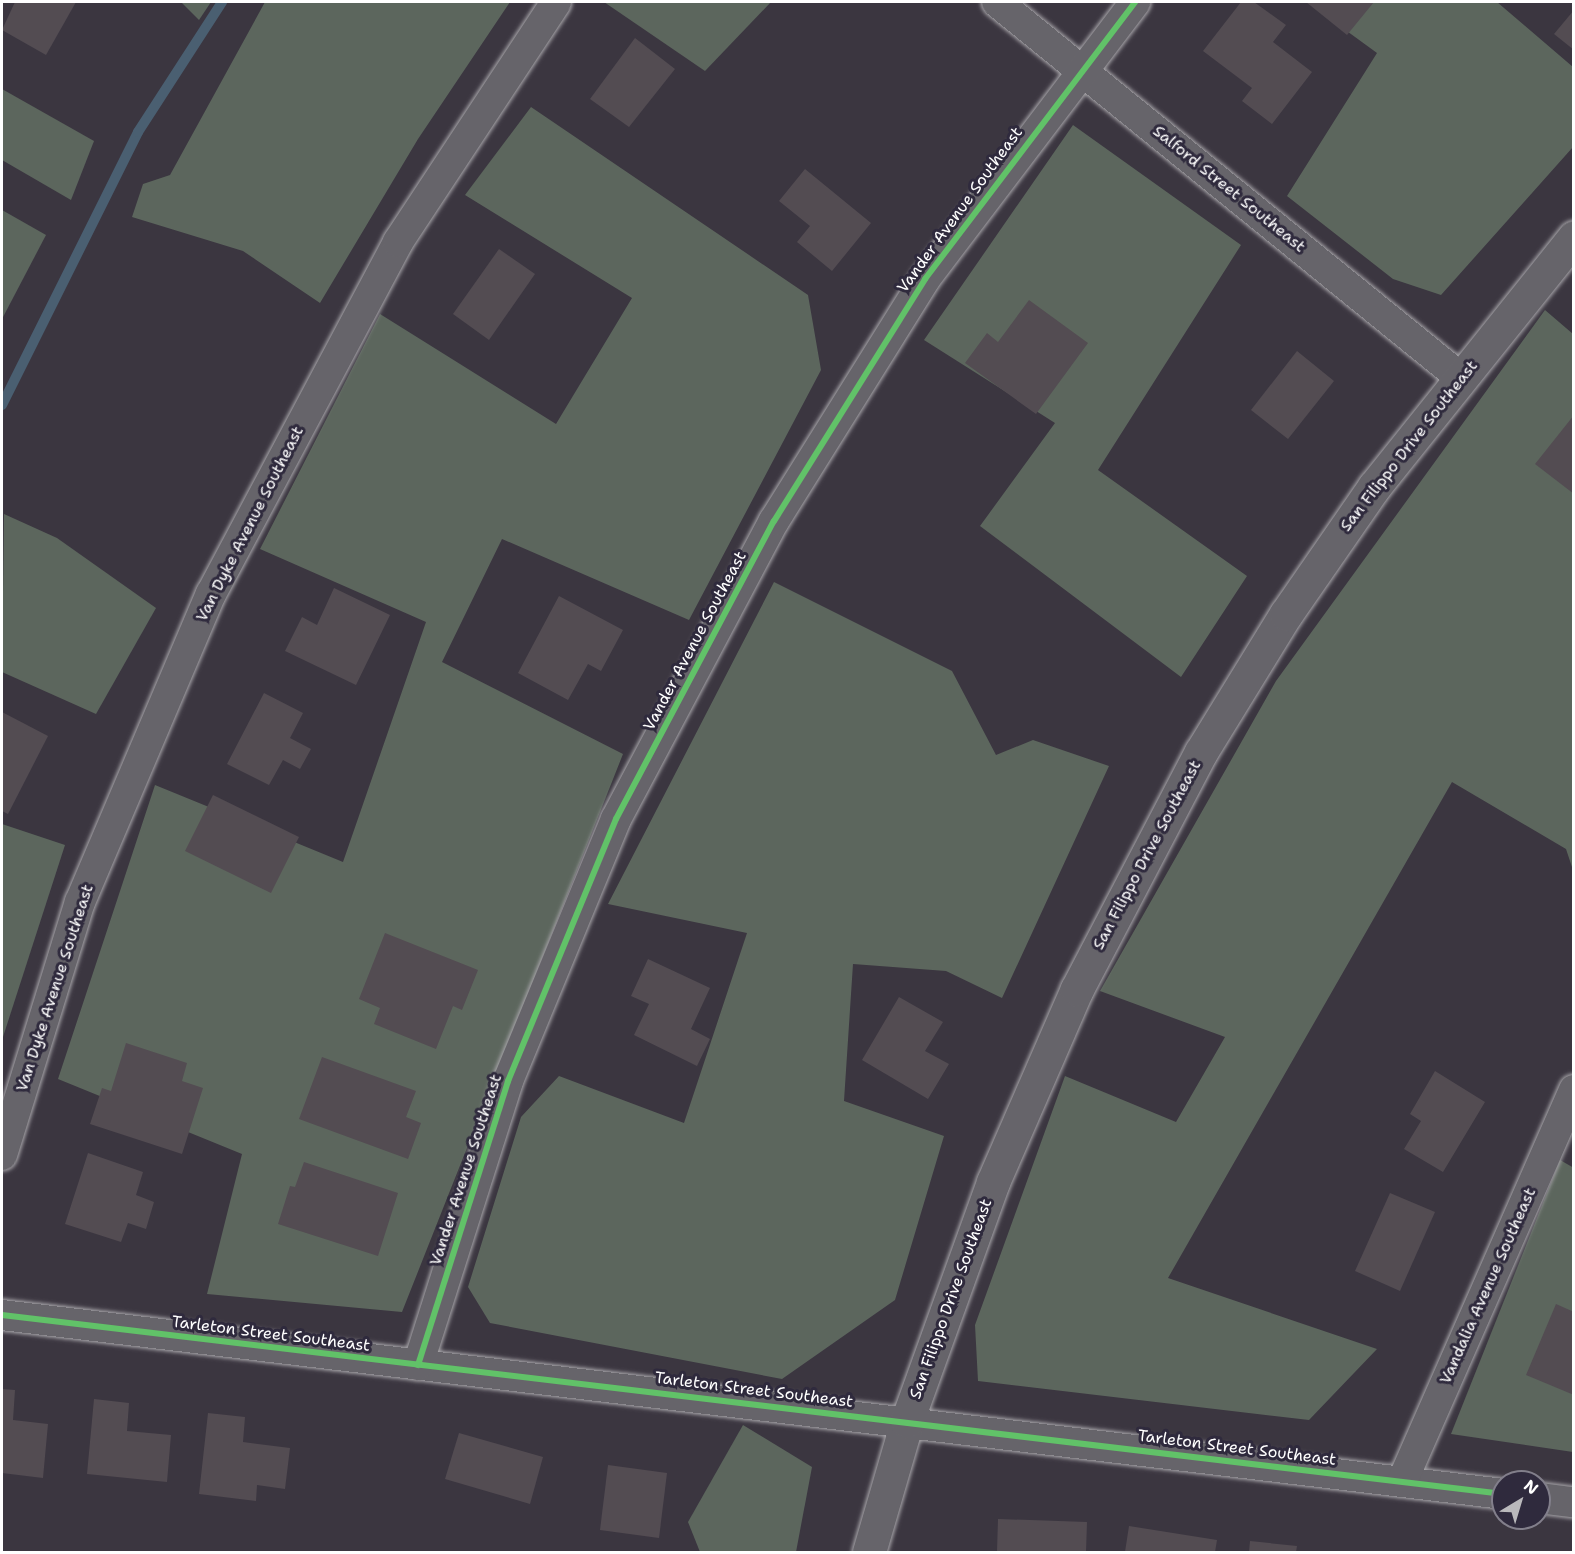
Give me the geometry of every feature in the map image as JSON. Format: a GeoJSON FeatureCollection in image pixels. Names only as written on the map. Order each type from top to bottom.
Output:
{"type":"FeatureCollection","features":[{"type":"Feature","properties":{"kind":"street","name":"Van Dyke Avenue Southeast"},"geometry":{"type":"LineString","coordinates":[[2,1155],[80,902],[211,594],[398,242],[556,2]]}},
{"type":"Feature","properties":{"kind":"street","name":"Salford Street Southeast"},"geometry":{"type":"LineString","coordinates":[[996,2],[1461,378]]}},
{"type":"Feature","properties":{"kind":"street","name":"Vander Avenue Southeast"},"geometry":{"type":"LineString","coordinates":[[418,1365],[508,1081],[616,819],[774,521],[925,279],[1080,69],[1135,2]]}},
{"type":"Feature","properties":{"kind":"street","name":"San Filippo Drive Southeast"},"geometry":{"type":"LineString","coordinates":[[868,1552],[907,1421],[993,1182],[1077,989],[1201,752],[1286,614],[1374,487],[1574,237]]}},
{"type":"Feature","properties":{"kind":"street","name":"Vandalia Avenue Southeast"},"geometry":{"type":"LineString","coordinates":[[1401,1482],[1574,1090]]}},
{"type":"Feature","properties":{"kind":"street","name":"Tarleton Street Southeast"},"geometry":{"type":"LineString","coordinates":[[2,1315],[907,1421],[1491,1493]]}},
{"type":"Feature","properties":{"kind":"street"},"geometry":{"type":"LineString","coordinates":[[1551,1499],[1574,1502]]}},
{"type":"Feature","properties":{"kind":"shaded area"},"geometry":{"type":"Polygon","coordinates":[[[181,2],[211,2],[199,20],[181,2]]]}},
{"type":"Feature","properties":{"kind":"shaded area"},"geometry":{"type":"Polygon","coordinates":[[[265,2],[510,2],[418,139],[320,303],[243,251],[132,217],[143,184],[170,175],[265,2]]]}},
{"type":"Feature","properties":{"kind":"shaded area"},"geometry":{"type":"Polygon","coordinates":[[[604,2],[771,2],[705,71],[604,2]]]}},
{"type":"Feature","properties":{"kind":"shaded area"},"geometry":{"type":"Polygon","coordinates":[[[1307,2],[1497,2],[1573,67],[1573,147],[1441,295],[1393,279],[1287,196],[1377,53],[1307,2]]]}},
{"type":"Feature","properties":{"kind":"shaded area"},"geometry":{"type":"Polygon","coordinates":[[[2,89],[94,141],[71,200],[2,160],[2,89]]]}},
{"type":"Feature","properties":{"kind":"shaded area"},"geometry":{"type":"Polygon","coordinates":[[[531,107],[808,295],[821,370],[689,620],[502,539],[442,662],[623,754],[402,1312],[207,1294],[242,1154],[58,1079],[155,785],[343,862],[426,622],[260,549],[380,314],[556,424],[632,298],[465,195],[531,107]]]}},
{"type":"Feature","properties":{"kind":"shaded area"},"geometry":{"type":"Polygon","coordinates":[[[1073,125],[1241,245],[1098,470],[1247,576],[1181,677],[980,526],[1055,423],[924,340],[1073,125]]]}},
{"type":"Feature","properties":{"kind":"shaded area"},"geometry":{"type":"Polygon","coordinates":[[[2,210],[46,235],[2,319],[2,210]]]}},
{"type":"Feature","properties":{"kind":"shaded area"},"geometry":{"type":"Polygon","coordinates":[[[1545,310],[1573,334],[1573,870],[1566,849],[1452,782],[1168,1278],[1377,1349],[1309,1420],[978,1381],[975,1325],[1065,1076],[1176,1122],[1225,1037],[1100,991],[1276,681],[1545,310]]]}},
{"type":"Feature","properties":{"kind":"shaded area"},"geometry":{"type":"Polygon","coordinates":[[[4,514],[57,538],[156,608],[96,714],[2,672],[4,514]]]}},
{"type":"Feature","properties":{"kind":"shaded area"},"geometry":{"type":"Polygon","coordinates":[[[774,582],[952,671],[996,755],[1033,740],[1109,766],[1002,998],[946,971],[853,964],[844,1101],[944,1136],[895,1300],[782,1379],[490,1323],[468,1287],[521,1117],[559,1076],[684,1123],[747,933],[608,904],[774,582]]]}},
{"type":"Feature","properties":{"kind":"shaded area"},"geometry":{"type":"Polygon","coordinates":[[[2,824],[65,845],[2,1040],[2,824]]]}},
{"type":"Feature","properties":{"kind":"shaded area"},"geometry":{"type":"Polygon","coordinates":[[[1560,1160],[1574,1168],[1573,1452],[1451,1434],[1560,1160]]]}},
{"type":"Feature","properties":{"kind":"shaded area"},"geometry":{"type":"Polygon","coordinates":[[[743,1425],[812,1467],[796,1552],[700,1552],[688,1522],[743,1425]]]}},
{"type":"Feature","properties":{"kind":"building"},"geometry":{"type":"Polygon","coordinates":[[[15,2],[76,2],[46,55],[2,30],[15,2]]]}},
{"type":"Feature","properties":{"kind":"building"},"geometry":{"type":"Polygon","coordinates":[[[1241,2],[1254,2],[1286,25],[1273,42],[1312,72],[1272,124],[1242,101],[1252,88],[1203,51],[1241,2]]]}},
{"type":"Feature","properties":{"kind":"building"},"geometry":{"type":"Polygon","coordinates":[[[1306,2],[1374,2],[1347,35],[1306,2]]]}},
{"type":"Feature","properties":{"kind":"building"},"geometry":{"type":"Polygon","coordinates":[[[1574,10],[1574,50],[1554,34],[1574,10]]]}},
{"type":"Feature","properties":{"kind":"building"},"geometry":{"type":"Polygon","coordinates":[[[635,38],[675,69],[629,127],[590,99],[635,38]]]}},
{"type":"Feature","properties":{"kind":"building"},"geometry":{"type":"Polygon","coordinates":[[[805,169],[871,223],[832,271],[797,242],[810,226],[779,201],[805,169]]]}},
{"type":"Feature","properties":{"kind":"building"},"geometry":{"type":"Polygon","coordinates":[[[499,249],[535,274],[489,340],[453,314],[499,249]]]}},
{"type":"Feature","properties":{"kind":"building"},"geometry":{"type":"Polygon","coordinates":[[[1029,300],[1088,343],[1036,414],[965,363],[987,333],[998,342],[1029,300]]]}},
{"type":"Feature","properties":{"kind":"building"},"geometry":{"type":"Polygon","coordinates":[[[1297,351],[1334,381],[1288,439],[1251,410],[1297,351]]]}},
{"type":"Feature","properties":{"kind":"building"},"geometry":{"type":"Polygon","coordinates":[[[1574,415],[1574,494],[1535,464],[1574,415]]]}},
{"type":"Feature","properties":{"kind":"building"},"geometry":{"type":"Polygon","coordinates":[[[334,588],[390,615],[356,685],[285,651],[302,617],[317,625],[334,588]]]}},
{"type":"Feature","properties":{"kind":"building"},"geometry":{"type":"Polygon","coordinates":[[[559,596],[623,630],[601,671],[588,664],[568,700],[518,673],[559,596]]]}},
{"type":"Feature","properties":{"kind":"building"},"geometry":{"type":"Polygon","coordinates":[[[264,693],[303,713],[290,738],[311,749],[300,769],[283,760],[269,785],[227,764],[264,693]]]}},
{"type":"Feature","properties":{"kind":"building"},"geometry":{"type":"Polygon","coordinates":[[[2,712],[48,736],[8,814],[2,811],[2,712]]]}},
{"type":"Feature","properties":{"kind":"building"},"geometry":{"type":"Polygon","coordinates":[[[213,795],[299,837],[271,893],[185,851],[213,795]]]}},
{"type":"Feature","properties":{"kind":"building"},"geometry":{"type":"Polygon","coordinates":[[[385,933],[478,970],[462,1010],[453,1006],[436,1049],[374,1024],[380,1008],[359,999],[385,933]]]}},
{"type":"Feature","properties":{"kind":"building"},"geometry":{"type":"Polygon","coordinates":[[[648,959],[710,988],[691,1029],[710,1039],[697,1066],[634,1035],[649,1004],[631,996],[648,959]]]}},
{"type":"Feature","properties":{"kind":"building"},"geometry":{"type":"Polygon","coordinates":[[[899,997],[943,1022],[925,1051],[949,1064],[928,1099],[862,1060],[899,997]]]}},
{"type":"Feature","properties":{"kind":"building"},"geometry":{"type":"Polygon","coordinates":[[[126,1043],[187,1063],[182,1081],[203,1088],[182,1154],[90,1124],[102,1088],[111,1091],[126,1043]]]}},
{"type":"Feature","properties":{"kind":"building"},"geometry":{"type":"Polygon","coordinates":[[[322,1057],[416,1091],[406,1117],[421,1123],[408,1159],[299,1119],[322,1057]]]}},
{"type":"Feature","properties":{"kind":"building"},"geometry":{"type":"Polygon","coordinates":[[[1435,1071],[1485,1102],[1443,1172],[1404,1149],[1421,1121],[1410,1114],[1435,1071]]]}},
{"type":"Feature","properties":{"kind":"building"},"geometry":{"type":"Polygon","coordinates":[[[88,1153],[143,1172],[136,1195],[154,1202],[146,1229],[128,1223],[121,1242],[65,1224],[88,1153]]]}},
{"type":"Feature","properties":{"kind":"building"},"geometry":{"type":"Polygon","coordinates":[[[304,1162],[398,1193],[378,1256],[278,1224],[290,1186],[295,1187],[304,1162]]]}},
{"type":"Feature","properties":{"kind":"building"},"geometry":{"type":"Polygon","coordinates":[[[1390,1193],[1435,1212],[1400,1291],[1355,1271],[1390,1193]]]}},
{"type":"Feature","properties":{"kind":"building"},"geometry":{"type":"Polygon","coordinates":[[[1556,1304],[1574,1312],[1574,1395],[1526,1375],[1556,1304]]]}},
{"type":"Feature","properties":{"kind":"building"},"geometry":{"type":"Polygon","coordinates":[[[2,1389],[15,1390],[13,1420],[48,1424],[43,1478],[2,1473],[2,1389]]]}},
{"type":"Feature","properties":{"kind":"building"},"geometry":{"type":"Polygon","coordinates":[[[94,1399],[129,1403],[127,1431],[171,1435],[167,1482],[87,1474],[94,1399]]]}},
{"type":"Feature","properties":{"kind":"building"},"geometry":{"type":"Polygon","coordinates":[[[208,1413],[245,1417],[243,1442],[290,1448],[285,1489],[257,1485],[256,1501],[199,1494],[208,1413]]]}},
{"type":"Feature","properties":{"kind":"building"},"geometry":{"type":"Polygon","coordinates":[[[459,1433],[543,1457],[530,1504],[445,1479],[459,1433]]]}},
{"type":"Feature","properties":{"kind":"building"},"geometry":{"type":"Polygon","coordinates":[[[608,1465],[667,1473],[659,1538],[600,1530],[608,1465]]]}},
{"type":"Feature","properties":{"kind":"building"},"geometry":{"type":"Polygon","coordinates":[[[998,1519],[1087,1522],[1086,1552],[997,1552],[998,1519]]]}},
{"type":"Feature","properties":{"kind":"building"},"geometry":{"type":"Polygon","coordinates":[[[1129,1526],[1217,1540],[1215,1552],[1125,1552],[1129,1526]]]}},
{"type":"Feature","properties":{"kind":"building"},"geometry":{"type":"Polygon","coordinates":[[[1250,1541],[1297,1546],[1296,1552],[1249,1552],[1250,1541]]]}},
{"type":"Feature","properties":{"kind":"waterway"},"geometry":{"type":"LineString","coordinates":[[2,405],[138,132],[222,2]]}},
{"type":"Feature","properties":{"kind":"cycle path"},"geometry":{"type":"LineString","coordinates":[[418,1365],[508,1081],[616,819],[774,521],[925,279],[1135,2]]}},
{"type":"Feature","properties":{"kind":"cycle path"},"geometry":{"type":"LineString","coordinates":[[2,1315],[1491,1493]]}}]}
